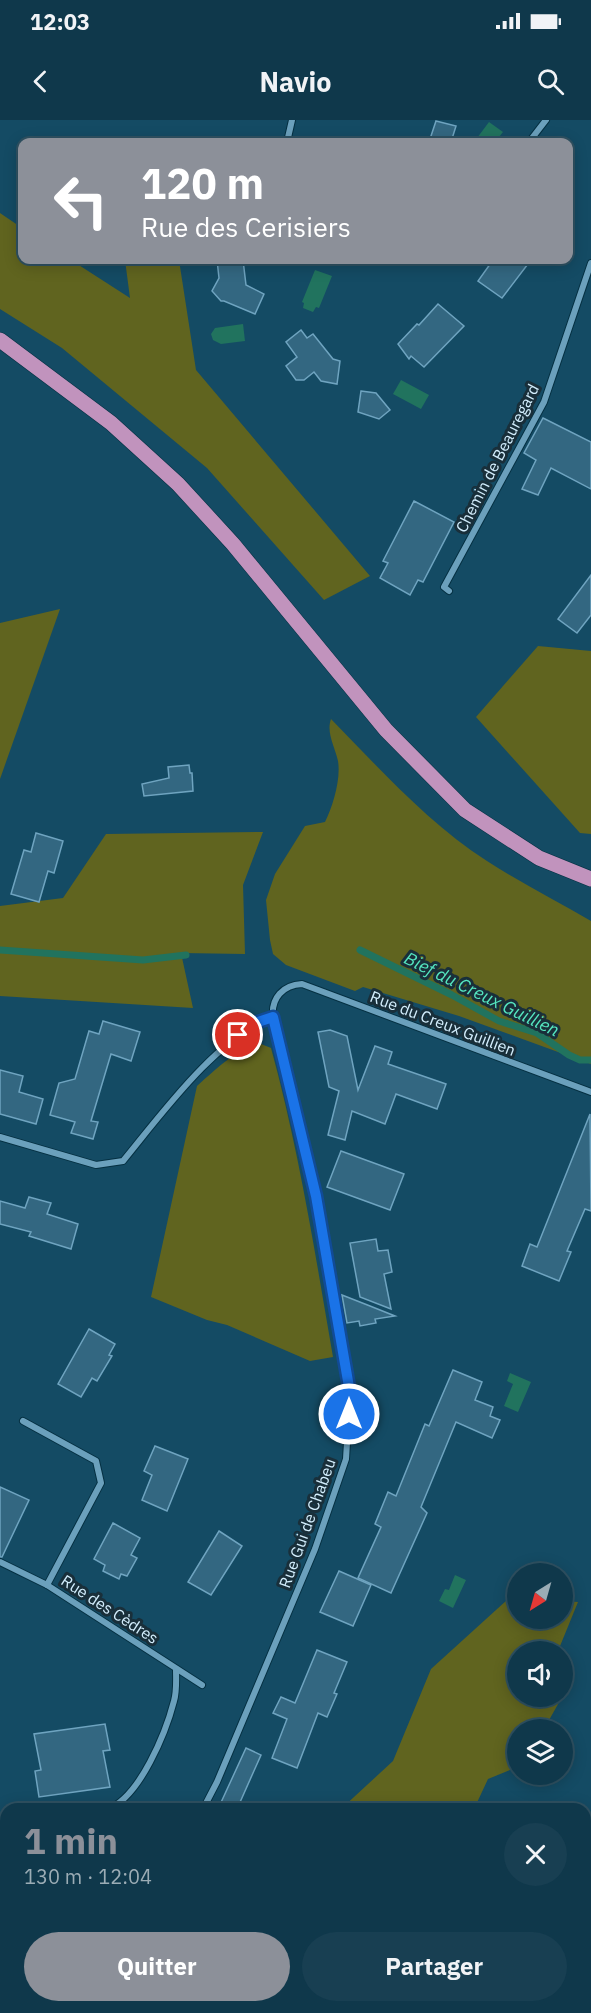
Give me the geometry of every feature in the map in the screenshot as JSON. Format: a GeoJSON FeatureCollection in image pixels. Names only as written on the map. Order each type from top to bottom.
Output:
{"type":"FeatureCollection","features":[{"type":"Feature","properties":{"kind":"main road"},"geometry":{"type":"LineString","coordinates":[[0,340],[111,423],[178,484],[233,544],[386,730],[465,810],[540,858],[591,879]]}},
{"type":"Feature","properties":{"kind":"street"},"geometry":{"type":"LineString","coordinates":[[288,138],[292,120]]}},
{"type":"Feature","properties":{"kind":"street"},"geometry":{"type":"LineString","coordinates":[[532,138],[546,120]]}},
{"type":"Feature","properties":{"kind":"street","name":"Chemin de Beauregard"},"geometry":{"type":"LineString","coordinates":[[449,591],[444,588],[544,402],[591,263]]}},
{"type":"Feature","properties":{"kind":"street","name":"Rue du Creux Guillien"},"geometry":{"type":"LineString","coordinates":[[273,1017],[274,1000],[286,988],[302,984],[591,1092]]}},
{"type":"Feature","properties":{"kind":"street"},"geometry":{"type":"LineString","coordinates":[[0,1137],[96,1165],[123,1161],[192,1078],[238,1035],[258,1022],[273,1017]]}},
{"type":"Feature","properties":{"kind":"street","name":"Rue Gui de Chabeu"},"geometry":{"type":"LineString","coordinates":[[206,1803],[222,1771],[315,1549],[346,1459],[349,1387],[316,1196],[273,1017]]}},
{"type":"Feature","properties":{"kind":"street"},"geometry":{"type":"LineString","coordinates":[[23,1421],[96,1461],[101,1483],[47,1585]]}},
{"type":"Feature","properties":{"kind":"street","name":"Rue des Cèdres"},"geometry":{"type":"LineString","coordinates":[[0,1562],[47,1585],[202,1685]]}},
{"type":"Feature","properties":{"kind":"street"},"geometry":{"type":"LineString","coordinates":[[117,1803],[127,1796],[147,1766],[164,1732],[175,1699],[176,1668]]}},
{"type":"Feature","properties":{"kind":"shaded area"},"geometry":{"type":"Polygon","coordinates":[[[489,122],[503,132],[498,138],[477,138],[489,122]]]}},
{"type":"Feature","properties":{"kind":"shaded area"},"geometry":{"type":"Polygon","coordinates":[[[0,213],[18,225],[18,264],[77,264],[130,298],[126,264],[180,264],[196,370],[370,576],[324,600],[207,468],[62,348],[0,309],[0,213]]]}},
{"type":"Feature","properties":{"kind":"shaded area"},"geometry":{"type":"Polygon","coordinates":[[[315,270],[332,276],[319,308],[316,307],[313,312],[303,308],[304,303],[302,302],[315,270]]]}},
{"type":"Feature","properties":{"kind":"shaded area"},"geometry":{"type":"Polygon","coordinates":[[[243,324],[245,341],[221,344],[213,340],[211,334],[215,328],[243,324]]]}},
{"type":"Feature","properties":{"kind":"shaded area"},"geometry":{"type":"Polygon","coordinates":[[[401,380],[429,395],[421,409],[393,394],[401,380]]]}},
{"type":"Feature","properties":{"kind":"shaded area"},"geometry":{"type":"Polygon","coordinates":[[[60,609],[0,779],[0,623],[60,609]]]}},
{"type":"Feature","properties":{"kind":"shaded area"},"geometry":{"type":"Polygon","coordinates":[[[538,646],[591,651],[591,834],[580,833],[476,717],[538,646]]]}},
{"type":"Feature","properties":{"kind":"shaded area"},"geometry":{"type":"Polygon","coordinates":[[[331,719],[425,813],[465,846],[513,877],[591,921],[591,1064],[459,1016],[363,987],[355,991],[286,965],[273,954],[266,900],[275,874],[305,826],[325,822],[336,792],[339,768],[330,735],[331,719]]]}},
{"type":"Feature","properties":{"kind":"shaded area"},"geometry":{"type":"Polygon","coordinates":[[[263,832],[243,885],[245,954],[181,953],[193,1008],[0,996],[0,906],[63,898],[106,834],[263,832]]]}},
{"type":"Feature","properties":{"kind":"shaded area"},"geometry":{"type":"Polygon","coordinates":[[[261,1044],[271,1048],[290,1125],[333,1357],[310,1361],[227,1325],[207,1320],[151,1297],[197,1086],[234,1056],[261,1044]]]}},
{"type":"Feature","properties":{"kind":"shaded area"},"geometry":{"type":"Polygon","coordinates":[[[510,1373],[531,1382],[518,1412],[504,1406],[513,1384],[507,1381],[510,1373]]]}},
{"type":"Feature","properties":{"kind":"shaded area"},"geometry":{"type":"Polygon","coordinates":[[[455,1575],[466,1580],[453,1608],[439,1601],[445,1589],[449,1590],[455,1575]]]}},
{"type":"Feature","properties":{"kind":"shaded area"},"geometry":{"type":"Polygon","coordinates":[[[507,1600],[507,1629],[567,1629],[562,1641],[507,1641],[507,1707],[556,1707],[550,1719],[507,1719],[507,1771],[488,1779],[477,1803],[348,1803],[393,1761],[431,1669],[507,1600]]]}},
{"type":"Feature","properties":{"kind":"shaded area"},"geometry":{"type":"Polygon","coordinates":[[[573,1602],[578,1602],[573,1614],[573,1602]]]}},
{"type":"Feature","properties":{"kind":"building"},"geometry":{"type":"Polygon","coordinates":[[[436,121],[456,126],[452,138],[430,138],[436,121]]]}},
{"type":"Feature","properties":{"kind":"building"},"geometry":{"type":"Polygon","coordinates":[[[217,264],[243,264],[246,285],[264,294],[255,314],[221,301],[212,291],[219,278],[217,264]]]}},
{"type":"Feature","properties":{"kind":"building"},"geometry":{"type":"Polygon","coordinates":[[[490,264],[528,264],[502,298],[478,281],[490,264]]]}},
{"type":"Feature","properties":{"kind":"building"},"geometry":{"type":"Polygon","coordinates":[[[438,304],[464,326],[424,367],[411,356],[409,359],[398,344],[438,304]]]}},
{"type":"Feature","properties":{"kind":"building"},"geometry":{"type":"Polygon","coordinates":[[[301,330],[307,338],[313,334],[333,359],[340,361],[337,384],[321,381],[314,372],[304,380],[296,380],[286,366],[297,357],[286,342],[301,330]]]}},
{"type":"Feature","properties":{"kind":"building"},"geometry":{"type":"Polygon","coordinates":[[[361,391],[376,393],[390,410],[379,419],[358,412],[361,391]]]}},
{"type":"Feature","properties":{"kind":"building"},"geometry":{"type":"Polygon","coordinates":[[[543,418],[591,442],[591,489],[551,468],[538,495],[522,489],[536,460],[524,453],[543,418]]]}},
{"type":"Feature","properties":{"kind":"building"},"geometry":{"type":"Polygon","coordinates":[[[414,501],[454,522],[423,582],[418,580],[410,595],[380,578],[388,563],[383,561],[414,501]]]}},
{"type":"Feature","properties":{"kind":"building"},"geometry":{"type":"Polygon","coordinates":[[[591,575],[591,615],[577,633],[558,619],[591,575]]]}},
{"type":"Feature","properties":{"kind":"building"},"geometry":{"type":"Polygon","coordinates":[[[189,765],[193,791],[144,796],[142,784],[169,778],[168,767],[189,765]]]}},
{"type":"Feature","properties":{"kind":"building"},"geometry":{"type":"Polygon","coordinates":[[[36,833],[63,841],[54,873],[48,871],[39,902],[11,894],[24,850],[31,852],[36,833]]]}},
{"type":"Feature","properties":{"kind":"building"},"geometry":{"type":"Polygon","coordinates":[[[103,1021],[140,1032],[131,1061],[111,1054],[91,1121],[98,1122],[93,1139],[71,1133],[75,1122],[50,1115],[59,1083],[75,1079],[89,1031],[99,1034],[103,1021]]]}},
{"type":"Feature","properties":{"kind":"building"},"geometry":{"type":"Polygon","coordinates":[[[330,1030],[347,1036],[358,1090],[375,1046],[392,1052],[388,1064],[446,1084],[437,1109],[396,1094],[385,1124],[352,1111],[345,1140],[328,1135],[339,1091],[329,1087],[318,1032],[330,1030]]]}},
{"type":"Feature","properties":{"kind":"building"},"geometry":{"type":"Polygon","coordinates":[[[0,1070],[23,1076],[19,1092],[43,1099],[36,1124],[0,1114],[0,1070]]]}},
{"type":"Feature","properties":{"kind":"building"},"geometry":{"type":"Polygon","coordinates":[[[590,1114],[591,1211],[585,1209],[567,1251],[571,1252],[559,1281],[522,1266],[530,1244],[537,1247],[590,1114]]]}},
{"type":"Feature","properties":{"kind":"building"},"geometry":{"type":"Polygon","coordinates":[[[341,1151],[404,1174],[390,1210],[327,1187],[341,1151]]]}},
{"type":"Feature","properties":{"kind":"building"},"geometry":{"type":"Polygon","coordinates":[[[29,1197],[51,1203],[47,1214],[78,1224],[71,1249],[29,1236],[31,1232],[0,1224],[0,1201],[25,1208],[29,1197]]]}},
{"type":"Feature","properties":{"kind":"building"},"geometry":{"type":"Polygon","coordinates":[[[376,1239],[378,1251],[388,1250],[392,1272],[384,1274],[391,1309],[360,1297],[350,1243],[376,1239]]]}},
{"type":"Feature","properties":{"kind":"building"},"geometry":{"type":"Polygon","coordinates":[[[342,1295],[395,1316],[375,1319],[376,1323],[360,1326],[359,1321],[347,1323],[342,1295]]]}},
{"type":"Feature","properties":{"kind":"building"},"geometry":{"type":"Polygon","coordinates":[[[89,1329],[115,1344],[109,1355],[112,1356],[97,1381],[92,1378],[81,1397],[58,1384],[89,1329]]]}},
{"type":"Feature","properties":{"kind":"building"},"geometry":{"type":"Polygon","coordinates":[[[453,1370],[482,1382],[475,1400],[493,1407],[490,1416],[500,1420],[492,1438],[456,1422],[421,1507],[427,1513],[391,1593],[358,1578],[381,1527],[375,1524],[388,1492],[396,1496],[425,1424],[429,1426],[453,1370]]]}},
{"type":"Feature","properties":{"kind":"building"},"geometry":{"type":"Polygon","coordinates":[[[155,1446],[188,1459],[167,1511],[142,1500],[152,1475],[144,1471],[155,1446]]]}},
{"type":"Feature","properties":{"kind":"building"},"geometry":{"type":"Polygon","coordinates":[[[0,1487],[29,1500],[2,1557],[0,1557],[0,1487]]]}},
{"type":"Feature","properties":{"kind":"building"},"geometry":{"type":"Polygon","coordinates":[[[113,1523],[140,1538],[131,1555],[137,1558],[127,1576],[121,1574],[119,1579],[103,1571],[105,1565],[94,1559],[113,1523]]]}},
{"type":"Feature","properties":{"kind":"building"},"geometry":{"type":"Polygon","coordinates":[[[219,1531],[242,1546],[211,1595],[188,1582],[219,1531]]]}},
{"type":"Feature","properties":{"kind":"building"},"geometry":{"type":"Polygon","coordinates":[[[339,1571],[371,1585],[353,1626],[320,1612],[339,1571]]]}},
{"type":"Feature","properties":{"kind":"building"},"geometry":{"type":"Polygon","coordinates":[[[317,1650],[347,1662],[327,1717],[318,1713],[297,1768],[272,1758],[287,1719],[273,1713],[281,1697],[295,1703],[317,1650]]]}},
{"type":"Feature","properties":{"kind":"building"},"geometry":{"type":"Polygon","coordinates":[[[105,1724],[110,1750],[103,1751],[110,1787],[39,1797],[35,1771],[41,1770],[34,1734],[105,1724]]]}},
{"type":"Feature","properties":{"kind":"building"},"geometry":{"type":"Polygon","coordinates":[[[246,1748],[261,1755],[240,1803],[221,1803],[246,1748]]]}},
{"type":"Feature","properties":{"kind":"waterway","name":"Bief du Creux Guillien"},"geometry":{"type":"LineString","coordinates":[[0,950],[143,960],[186,955]]}},
{"type":"Feature","properties":{"kind":"waterway","name":"Bief du Creux Guillien"},"geometry":{"type":"LineString","coordinates":[[360,950],[499,1021],[537,1033],[569,1055],[580,1060],[591,1060]]}},
{"type":"Feature","properties":{"kind":"route"},"geometry":{"type":"LineString","coordinates":[[238,1035],[258,1022],[273,1017],[316,1196],[350,1392],[349,1414]]}}]}
